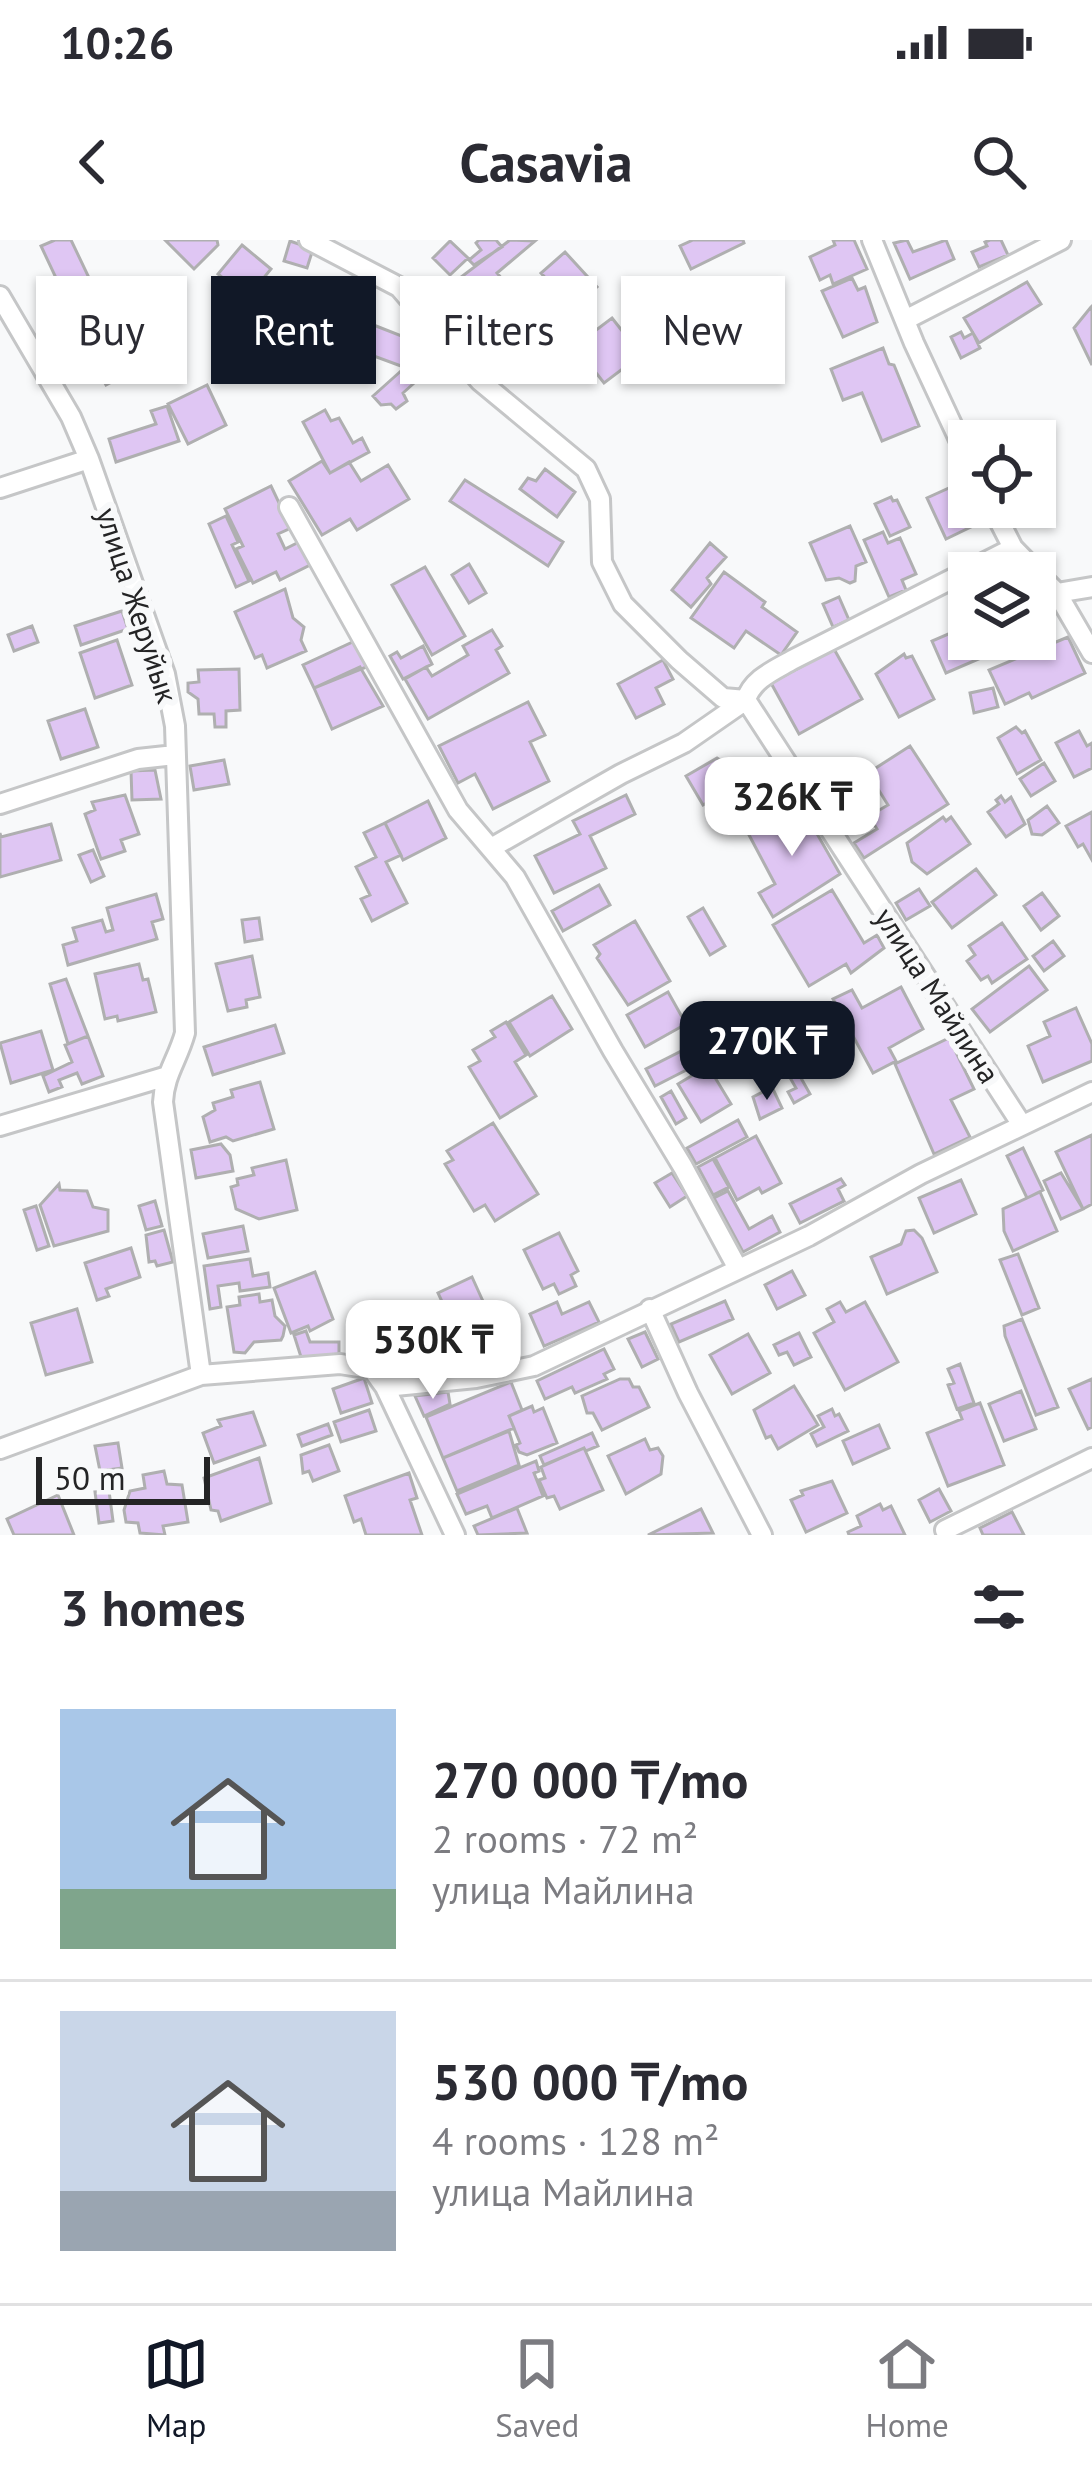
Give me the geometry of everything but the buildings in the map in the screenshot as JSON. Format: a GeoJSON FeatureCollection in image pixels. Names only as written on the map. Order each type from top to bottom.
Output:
{"type":"FeatureCollection","features":[{"type":"Feature","properties":{"kind":"street","name":"улица Майлина"},"geometry":{"type":"LineString","coordinates":[[309,240],[399,287],[480,382],[586,470],[600,499],[602,562],[623,604],[723,698],[746,700],[1022,1125]]}},
{"type":"Feature","properties":{"kind":"street"},"geometry":{"type":"LineString","coordinates":[[872,240],[950,420]]}},
{"type":"Feature","properties":{"kind":"street"},"geometry":{"type":"LineString","coordinates":[[905,320],[1061,240]]}},
{"type":"Feature","properties":{"kind":"street","name":"улица Жеруйык"},"geometry":{"type":"LineString","coordinates":[[0,296],[71,417],[89,459],[161,660],[176,726],[185,1033],[178,1059],[164,1077],[163,1102],[201,1375]]}},
{"type":"Feature","properties":{"kind":"street"},"geometry":{"type":"LineString","coordinates":[[0,488],[89,459]]}},
{"type":"Feature","properties":{"kind":"street"},"geometry":{"type":"LineString","coordinates":[[289,507],[458,810],[515,877],[702,1199],[737,1268]]}},
{"type":"Feature","properties":{"kind":"street"},"geometry":{"type":"LineString","coordinates":[[1003,528],[1013,548],[1057,593],[1092,653]]}},
{"type":"Feature","properties":{"kind":"street"},"geometry":{"type":"LineString","coordinates":[[490,848],[684,743],[746,700],[760,679],[792,659],[1013,548]]}},
{"type":"Feature","properties":{"kind":"street"},"geometry":{"type":"LineString","coordinates":[[1057,593],[1092,587]]}},
{"type":"Feature","properties":{"kind":"street"},"geometry":{"type":"LineString","coordinates":[[0,804],[138,759],[175,755]]}},
{"type":"Feature","properties":{"kind":"street"},"geometry":{"type":"LineString","coordinates":[[0,1126],[164,1077]]}},
{"type":"Feature","properties":{"kind":"street"},"geometry":{"type":"LineString","coordinates":[[385,1387],[476,1378],[534,1366],[809,1236],[1092,1092]]}},
{"type":"Feature","properties":{"kind":"street"},"geometry":{"type":"LineString","coordinates":[[650,1310],[762,1535]]}},
{"type":"Feature","properties":{"kind":"street"},"geometry":{"type":"LineString","coordinates":[[0,1449],[201,1375],[340,1364],[372,1369],[455,1535]]}},
{"type":"Feature","properties":{"kind":"street"},"geometry":{"type":"LineString","coordinates":[[945,1530],[1092,1458]]}}]}
